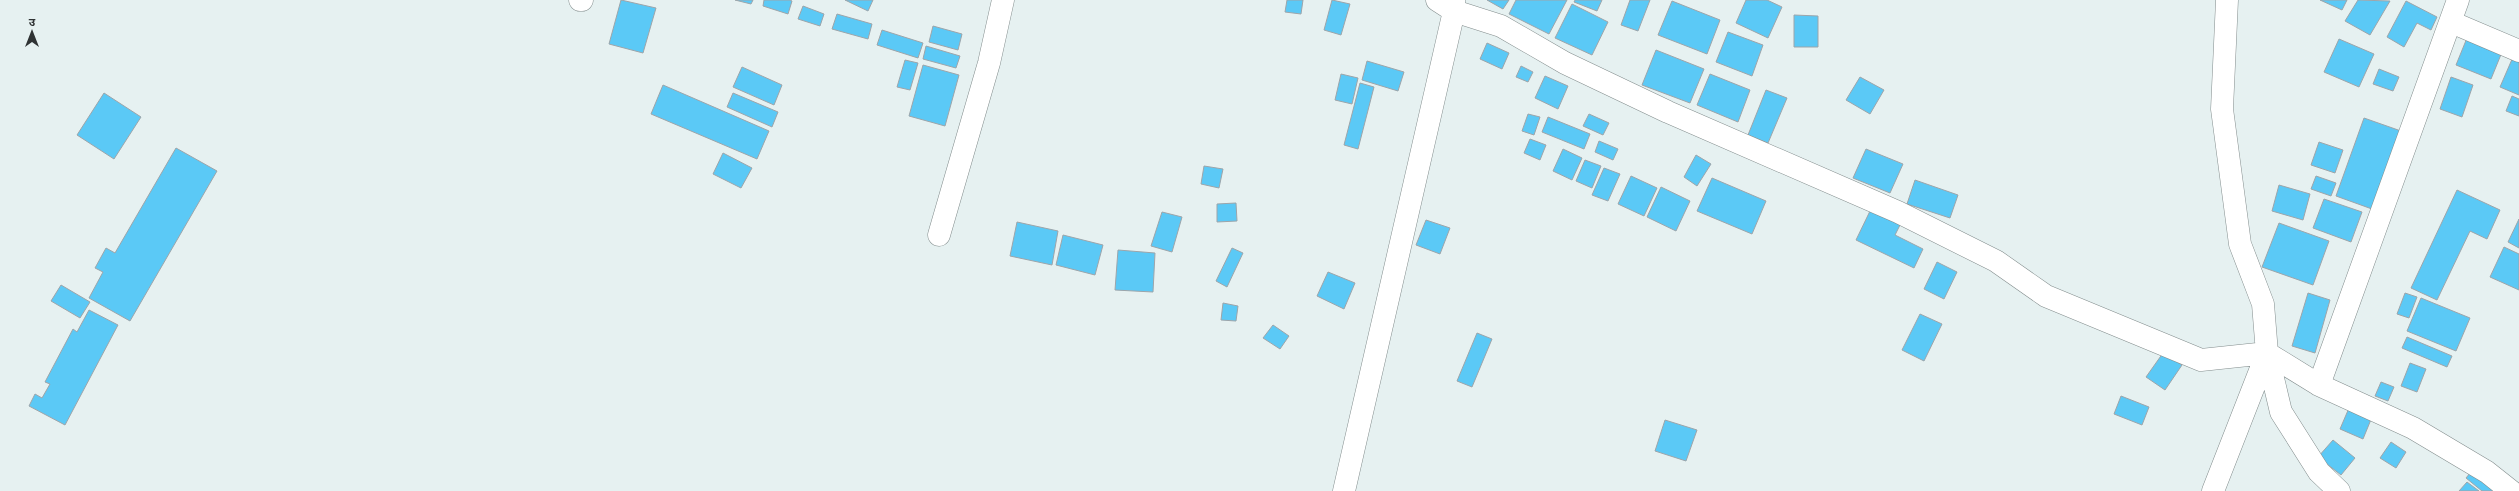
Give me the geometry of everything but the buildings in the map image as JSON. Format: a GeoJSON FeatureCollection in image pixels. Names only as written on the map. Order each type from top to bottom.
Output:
{"type":"FeatureCollection","features":[{"type":"Feature","properties":{"kind":"street"},"geometry":{"type":"LineString","coordinates":[[939,235],[989,63],[1003,0]]}},
{"type":"Feature","properties":{"kind":"street"},"geometry":{"type":"LineString","coordinates":[[2227,0],[2222,109],[2240,244],[2264,304],[2267,353],[2281,412],[2319,472],[2339,491]]}},
{"type":"Feature","properties":{"kind":"street"},"geometry":{"type":"LineString","coordinates":[[2319,385],[2458,0]]}},
{"type":"Feature","properties":{"kind":"street"},"geometry":{"type":"LineString","coordinates":[[1344,491],[1448,4],[1501,26],[1565,63],[1668,112],[1898,212],[1996,261],[2053,299],[2200,360],[2267,353],[2319,385],[2413,428],[2487,472],[2511,491]]}},
{"type":"Feature","properties":{"kind":"street"},"geometry":{"type":"LineString","coordinates":[[2451,22],[2519,51]]}},
{"type":"Feature","properties":{"kind":"street"},"geometry":{"type":"LineString","coordinates":[[2212,491],[2267,353]]}}]}
